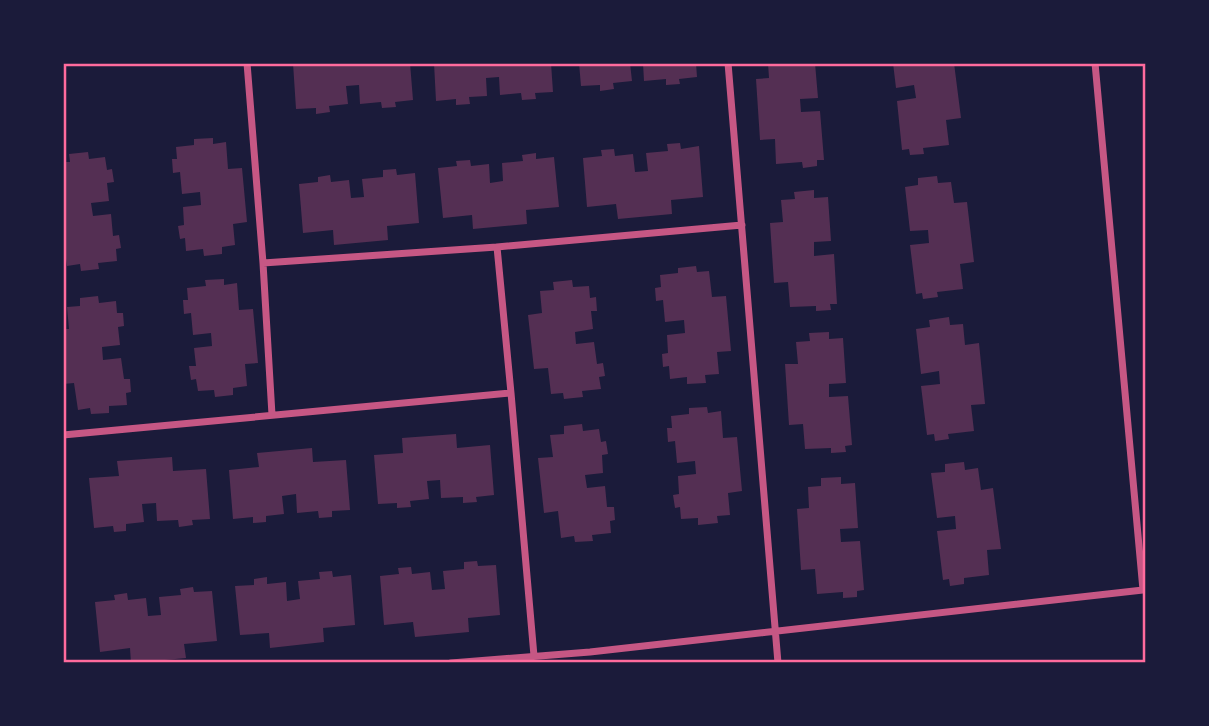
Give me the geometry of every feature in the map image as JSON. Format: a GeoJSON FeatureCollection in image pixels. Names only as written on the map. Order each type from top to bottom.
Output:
{"type":"FeatureCollection","features":[{"type":"Feature","properties":{"kind":"street"},"geometry":{"type":"LineString","coordinates":[[247,63],[272,415]]}},
{"type":"Feature","properties":{"kind":"street"},"geometry":{"type":"LineString","coordinates":[[728,63],[778,663]]}},
{"type":"Feature","properties":{"kind":"street"},"geometry":{"type":"LineString","coordinates":[[451,663],[775,632],[1143,590],[1095,63]]}},
{"type":"Feature","properties":{"kind":"street"},"geometry":{"type":"LineString","coordinates":[[263,263],[497,247],[742,225]]}},
{"type":"Feature","properties":{"kind":"street"},"geometry":{"type":"LineString","coordinates":[[497,247],[534,656]]}},
{"type":"Feature","properties":{"kind":"street"},"geometry":{"type":"LineString","coordinates":[[63,435],[511,393]]}},
{"type":"Feature","properties":{"kind":"building"},"geometry":{"type":"Polygon","coordinates":[[[293,63],[410,63],[413,100],[395,102],[396,107],[382,108],[381,102],[360,104],[359,85],[346,86],[348,104],[329,106],[330,112],[316,114],[316,108],[296,109],[293,63]]]}},
{"type":"Feature","properties":{"kind":"building"},"geometry":{"type":"Polygon","coordinates":[[[434,63],[551,63],[553,92],[535,93],[536,99],[522,100],[521,93],[500,95],[499,77],[486,78],[487,96],[469,97],[470,104],[456,105],[456,99],[436,101],[434,63]]]}},
{"type":"Feature","properties":{"kind":"building"},"geometry":{"type":"Polygon","coordinates":[[[579,63],[630,63],[632,81],[613,83],[614,89],[600,91],[600,85],[581,86],[579,63]]]}},
{"type":"Feature","properties":{"kind":"building"},"geometry":{"type":"Polygon","coordinates":[[[643,63],[696,63],[697,77],[679,79],[680,84],[666,85],[666,79],[644,81],[643,63]]]}},
{"type":"Feature","properties":{"kind":"building"},"geometry":{"type":"Polygon","coordinates":[[[768,63],[815,63],[818,98],[800,99],[801,112],[820,111],[824,160],[817,160],[817,166],[803,168],[802,162],[776,164],[775,139],[760,140],[756,79],[769,78],[768,63]]]}},
{"type":"Feature","properties":{"kind":"building"},"geometry":{"type":"Polygon","coordinates":[[[893,63],[954,63],[961,118],[946,120],[949,145],[923,148],[924,154],[910,155],[909,149],[902,150],[897,101],[916,98],[914,85],[896,88],[893,63]]]}},
{"type":"Feature","properties":{"kind":"building"},"geometry":{"type":"Polygon","coordinates":[[[213,138],[213,144],[226,142],[228,169],[242,168],[247,222],[233,224],[235,245],[222,247],[222,254],[204,256],[203,249],[186,251],[185,238],[180,239],[178,226],[184,225],[183,207],[201,205],[200,192],[182,194],[180,172],[173,173],[172,159],[177,159],[176,147],[194,145],[194,139],[213,138]]]}},
{"type":"Feature","properties":{"kind":"building"},"geometry":{"type":"Polygon","coordinates":[[[680,143],[681,149],[699,146],[703,197],[671,200],[672,214],[618,219],[616,204],[587,207],[583,158],[602,156],[601,150],[614,149],[615,156],[633,154],[635,172],[648,171],[646,153],[668,151],[667,144],[680,143]]]}},
{"type":"Feature","properties":{"kind":"building"},"geometry":{"type":"Polygon","coordinates":[[[88,152],[89,159],[105,157],[107,170],[112,169],[114,182],[107,183],[109,201],[91,203],[93,216],[111,214],[113,236],[119,235],[121,248],[116,249],[117,261],[98,263],[99,269],[81,271],[80,264],[67,266],[63,239],[63,162],[70,162],[69,154],[88,152]]]}},
{"type":"Feature","properties":{"kind":"building"},"geometry":{"type":"Polygon","coordinates":[[[536,153],[536,159],[554,157],[559,207],[526,210],[527,224],[473,229],[472,215],[443,218],[438,168],[457,166],[456,161],[470,160],[471,166],[489,164],[490,183],[503,181],[502,163],[523,161],[522,155],[536,153]]]}},
{"type":"Feature","properties":{"kind":"building"},"geometry":{"type":"Polygon","coordinates":[[[396,169],[397,175],[415,173],[419,223],[387,226],[388,240],[334,245],[333,230],[303,233],[299,184],[318,182],[318,177],[330,175],[331,182],[349,180],[351,198],[364,197],[362,179],[383,177],[383,170],[396,169]]]}},
{"type":"Feature","properties":{"kind":"building"},"geometry":{"type":"Polygon","coordinates":[[[937,176],[938,183],[951,182],[954,203],[967,202],[974,262],[960,264],[963,289],[937,292],[938,297],[923,299],[922,293],[916,294],[910,245],[929,243],[928,230],[910,231],[905,187],[918,185],[918,178],[937,176]]]}},
{"type":"Feature","properties":{"kind":"building"},"geometry":{"type":"Polygon","coordinates":[[[814,190],[814,198],[828,197],[831,241],[814,242],[814,256],[834,254],[837,304],[830,304],[831,310],[816,311],[816,306],[790,307],[788,282],[774,283],[770,223],[783,222],[781,200],[795,199],[794,192],[814,190]]]}},
{"type":"Feature","properties":{"kind":"building"},"geometry":{"type":"Polygon","coordinates":[[[696,266],[697,272],[709,271],[712,297],[726,296],[731,351],[717,352],[719,374],[705,375],[706,383],[687,384],[687,377],[670,379],[669,366],[663,367],[662,354],[668,353],[667,335],[685,333],[684,320],[665,322],[663,300],[656,301],[655,288],[661,287],[660,275],[678,273],[678,268],[696,266]]]}},
{"type":"Feature","properties":{"kind":"building"},"geometry":{"type":"Polygon","coordinates":[[[224,279],[224,285],[237,283],[239,310],[253,309],[258,363],[245,364],[247,386],[233,388],[233,395],[215,397],[214,390],[198,391],[196,379],[191,380],[189,366],[196,366],[194,348],[212,346],[211,333],[193,335],[191,313],[184,314],[183,300],[188,300],[187,288],[206,286],[205,280],[224,279]]]}},
{"type":"Feature","properties":{"kind":"building"},"geometry":{"type":"Polygon","coordinates":[[[572,280],[573,287],[589,286],[590,298],[596,297],[597,311],[591,311],[593,329],[575,332],[576,344],[594,342],[597,364],[603,363],[605,376],[599,377],[601,389],[582,391],[583,397],[564,399],[563,393],[551,394],[548,368],[534,369],[528,315],[542,313],[540,291],[554,290],[553,282],[572,280]]]}},
{"type":"Feature","properties":{"kind":"building"},"geometry":{"type":"Polygon","coordinates":[[[98,296],[99,303],[116,301],[117,313],[123,313],[124,326],[118,327],[120,345],[102,347],[103,360],[121,358],[124,379],[130,379],[131,392],[126,393],[127,405],[109,406],[109,413],[91,414],[90,408],[78,410],[74,383],[63,384],[63,329],[69,329],[67,307],[80,306],[80,298],[98,296]]]}},
{"type":"Feature","properties":{"kind":"building"},"geometry":{"type":"Polygon","coordinates":[[[949,317],[950,325],[963,324],[965,345],[979,343],[985,404],[971,405],[974,431],[948,434],[949,439],[935,441],[934,434],[927,435],[921,386],[940,384],[939,371],[921,374],[916,329],[930,327],[929,320],[949,317]]]}},
{"type":"Feature","properties":{"kind":"building"},"geometry":{"type":"Polygon","coordinates":[[[829,332],[829,339],[843,338],[846,383],[829,384],[829,397],[848,396],[852,445],[845,446],[846,452],[831,453],[831,448],[805,449],[803,424],[789,425],[785,364],[798,364],[796,342],[810,341],[809,333],[829,332]]]}},
{"type":"Feature","properties":{"kind":"building"},"geometry":{"type":"Polygon","coordinates":[[[707,407],[708,413],[721,411],[723,438],[737,437],[742,491],[728,493],[730,515],[717,516],[718,523],[698,525],[698,518],[681,519],[680,507],[675,508],[673,495],[679,494],[678,476],[696,474],[695,461],[677,463],[675,441],[668,442],[667,428],[672,428],[671,416],[689,414],[689,408],[707,407]]]}},
{"type":"Feature","properties":{"kind":"building"},"geometry":{"type":"Polygon","coordinates":[[[582,424],[583,431],[599,429],[601,442],[606,441],[608,454],[602,455],[603,473],[585,475],[587,488],[605,486],[607,507],[614,507],[615,520],[610,521],[611,533],[592,535],[593,541],[575,542],[574,536],[561,538],[558,511],[544,513],[538,458],[553,457],[550,435],[564,434],[564,426],[582,424]]]}},
{"type":"Feature","properties":{"kind":"building"},"geometry":{"type":"Polygon","coordinates":[[[456,434],[457,448],[490,445],[494,495],[476,497],[477,502],[463,503],[463,497],[441,498],[440,480],[427,481],[429,499],[410,501],[411,507],[397,508],[397,503],[378,504],[374,455],[403,453],[402,438],[456,434]]]}},
{"type":"Feature","properties":{"kind":"building"},"geometry":{"type":"Polygon","coordinates":[[[312,448],[313,462],[346,460],[350,510],[332,511],[332,517],[319,518],[318,511],[297,513],[296,494],[282,496],[284,514],[266,516],[266,522],[253,523],[253,517],[233,519],[229,470],[259,467],[257,453],[312,448]]]}},
{"type":"Feature","properties":{"kind":"building"},"geometry":{"type":"Polygon","coordinates":[[[172,457],[173,471],[206,469],[210,519],[192,520],[193,525],[179,527],[178,520],[157,521],[156,503],[142,504],[144,522],[126,524],[126,531],[114,532],[113,526],[94,528],[89,478],[119,476],[117,461],[172,457]]]}},
{"type":"Feature","properties":{"kind":"building"},"geometry":{"type":"Polygon","coordinates":[[[964,462],[965,470],[978,468],[981,490],[993,488],[1001,549],[987,550],[989,575],[964,578],[964,584],[950,586],[949,579],[943,580],[937,531],[956,529],[955,516],[937,518],[931,473],[945,472],[945,464],[964,462]]]}},
{"type":"Feature","properties":{"kind":"building"},"geometry":{"type":"Polygon","coordinates":[[[841,477],[841,484],[855,483],[858,528],[840,529],[841,542],[860,541],[864,590],[857,591],[857,597],[843,598],[843,592],[817,594],[815,569],[801,570],[797,509],[809,508],[808,487],[821,486],[821,478],[841,477]]]}},
{"type":"Feature","properties":{"kind":"building"},"geometry":{"type":"Polygon","coordinates":[[[477,561],[478,566],[496,565],[500,615],[468,618],[469,632],[415,637],[413,622],[384,625],[380,576],[399,574],[398,568],[411,567],[412,574],[430,572],[432,590],[445,589],[443,571],[464,569],[464,562],[477,561]]]}},
{"type":"Feature","properties":{"kind":"building"},"geometry":{"type":"Polygon","coordinates":[[[332,571],[333,577],[351,575],[355,625],[323,628],[324,642],[270,648],[269,633],[240,635],[235,586],[254,585],[254,579],[267,577],[267,584],[286,582],[287,601],[300,599],[298,581],[320,579],[319,572],[332,571]]]}},
{"type":"Feature","properties":{"kind":"building"},"geometry":{"type":"Polygon","coordinates":[[[193,587],[194,592],[212,591],[217,641],[184,644],[186,658],[134,663],[131,663],[130,648],[100,652],[95,602],[115,600],[114,595],[127,593],[128,600],[146,598],[148,616],[161,615],[159,597],[181,595],[180,589],[193,587]]]}}]}
